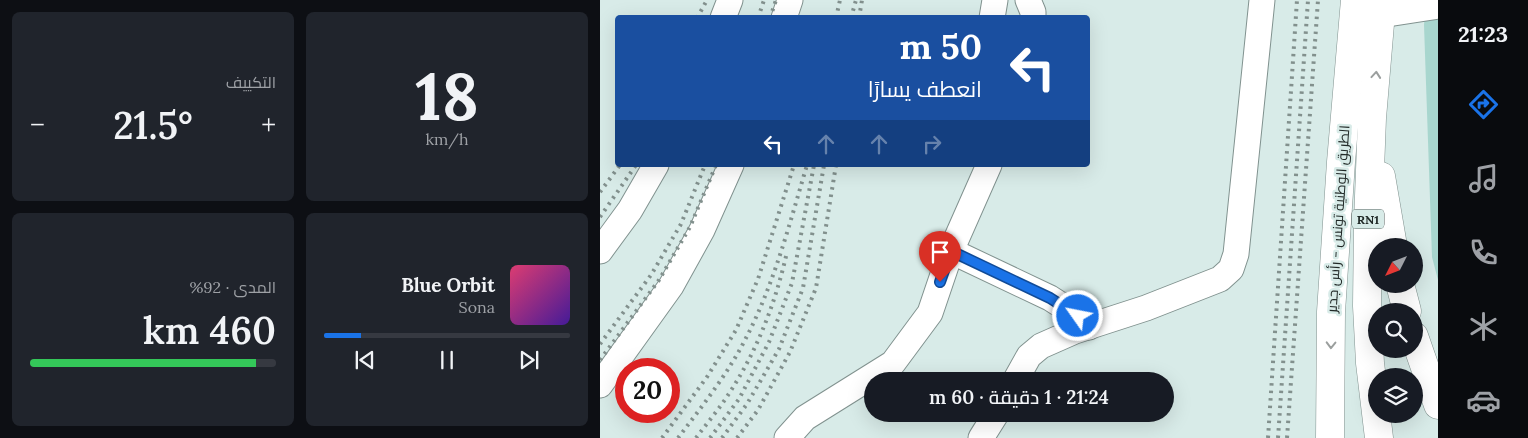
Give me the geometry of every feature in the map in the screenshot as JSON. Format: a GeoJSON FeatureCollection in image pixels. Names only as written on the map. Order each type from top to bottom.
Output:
{"type":"FeatureCollection","features":[{"type":"Feature","properties":{"kind":"main road","name":"الطريق الوطنية تونس - رأس جدير"},"geometry":{"type":"LineString","coordinates":[[1330,438],[1331,312],[1341,162],[1355,0]]}},
{"type":"Feature","properties":{"kind":"main road","name":"الطريق الوطنية تونس - رأس جدير"},"geometry":{"type":"LineString","coordinates":[[1379,438],[1370,363],[1368,222],[1372,118],[1382,8]]}},
{"type":"Feature","properties":{"kind":"main road"},"geometry":{"type":"LineString","coordinates":[[1372,118],[1392,238]]}},
{"type":"Feature","properties":{"kind":"main road"},"geometry":{"type":"LineString","coordinates":[[1422,358],[1438,405]]}},
{"type":"Feature","properties":{"kind":"lane"},"geometry":{"type":"LineString","coordinates":[[724,15],[730,0]]}},
{"type":"Feature","properties":{"kind":"lane"},"geometry":{"type":"LineString","coordinates":[[785,15],[790,0]]}},
{"type":"Feature","properties":{"kind":"lane"},"geometry":{"type":"LineString","coordinates":[[992,15],[995,0]]}},
{"type":"Feature","properties":{"kind":"lane"},"geometry":{"type":"LineString","coordinates":[[1028,0],[1033,15]]}},
{"type":"Feature","properties":{"kind":"lane"},"geometry":{"type":"LineString","coordinates":[[1020,372],[1029,356],[1041,346],[1202,287],[1220,279],[1231,269],[1236,254],[1262,0]]}},
{"type":"Feature","properties":{"kind":"lane"},"geometry":{"type":"LineString","coordinates":[[1382,8],[1438,6]]}},
{"type":"Feature","properties":{"kind":"lane"},"geometry":{"type":"LineString","coordinates":[[600,251],[630,210],[655,167]]}},
{"type":"Feature","properties":{"kind":"lane"},"geometry":{"type":"LineString","coordinates":[[600,385],[671,286],[702,230],[730,167]]}},
{"type":"Feature","properties":{"kind":"lane"},"geometry":{"type":"LineString","coordinates":[[787,438],[805,418],[893,363],[930,313],[951,251],[988,167]]}},
{"type":"Feature","properties":{"kind":"lane"},"geometry":{"type":"LineString","coordinates":[[951,251],[1050,298],[1078,316],[1089,327]]}},
{"type":"Feature","properties":{"kind":"lane"},"geometry":{"type":"LineString","coordinates":[[981,438],[991,422]]}},
{"type":"Feature","properties":{"kind":"green space"},"geometry":{"type":"Polygon","coordinates":[[[1426,0],[1438,0],[1438,280],[1432,257],[1424,25],[1426,0]]]}},
{"type":"Feature","properties":{"kind":"railway"},"geometry":{"type":"LineString","coordinates":[[699,15],[707,0]]}},
{"type":"Feature","properties":{"kind":"railway"},"geometry":{"type":"LineString","coordinates":[[759,15],[764,0]]}},
{"type":"Feature","properties":{"kind":"railway"},"geometry":{"type":"LineString","coordinates":[[771,15],[776,0]]}},
{"type":"Feature","properties":{"kind":"railway"},"geometry":{"type":"LineString","coordinates":[[837,15],[840,0]]}},
{"type":"Feature","properties":{"kind":"railway"},"geometry":{"type":"LineString","coordinates":[[852,15],[856,0]]}},
{"type":"Feature","properties":{"kind":"railway"},"geometry":{"type":"LineString","coordinates":[[860,15],[862,0]]}},
{"type":"Feature","properties":{"kind":"railway"},"geometry":{"type":"LineString","coordinates":[[1268,438],[1297,0]]}},
{"type":"Feature","properties":{"kind":"railway"},"geometry":{"type":"LineString","coordinates":[[1278,438],[1308,0]]}},
{"type":"Feature","properties":{"kind":"railway"},"geometry":{"type":"LineString","coordinates":[[1287,438],[1318,0]]}},
{"type":"Feature","properties":{"kind":"railway"},"geometry":{"type":"LineString","coordinates":[[600,192],[619,167]]}},
{"type":"Feature","properties":{"kind":"railway"},"geometry":{"type":"LineString","coordinates":[[600,217],[635,167]]}},
{"type":"Feature","properties":{"kind":"railway"},"geometry":{"type":"LineString","coordinates":[[600,344],[651,275],[681,224],[704,167]]}},
{"type":"Feature","properties":{"kind":"railway"},"geometry":{"type":"LineString","coordinates":[[600,360],[659,280],[690,227],[715,167]]}},
{"type":"Feature","properties":{"kind":"railway"},"geometry":{"type":"LineString","coordinates":[[662,438],[707,377],[736,330],[758,279],[793,167]]}},
{"type":"Feature","properties":{"kind":"railway"},"geometry":{"type":"LineString","coordinates":[[678,438],[725,374],[758,314],[781,251],[806,167]]}},
{"type":"Feature","properties":{"kind":"railway"},"geometry":{"type":"LineString","coordinates":[[710,438],[739,399],[769,342],[792,283],[814,167]]}},
{"type":"Feature","properties":{"kind":"railway"},"geometry":{"type":"LineString","coordinates":[[722,438],[747,404],[779,349],[803,288],[824,167]]}},
{"type":"Feature","properties":{"kind":"railway"},"geometry":{"type":"LineString","coordinates":[[737,438],[758,410],[790,352],[816,288],[836,167]]}},
{"type":"Feature","properties":{"kind":"railway"},"geometry":{"type":"LineString","coordinates":[[696,438],[726,398],[749,359],[772,306],[787,252]]}},
{"type":"Feature","properties":{"kind":"route"},"geometry":{"type":"LineString","coordinates":[[940,282],[951,251],[1050,298],[1078,316]]}}]}
